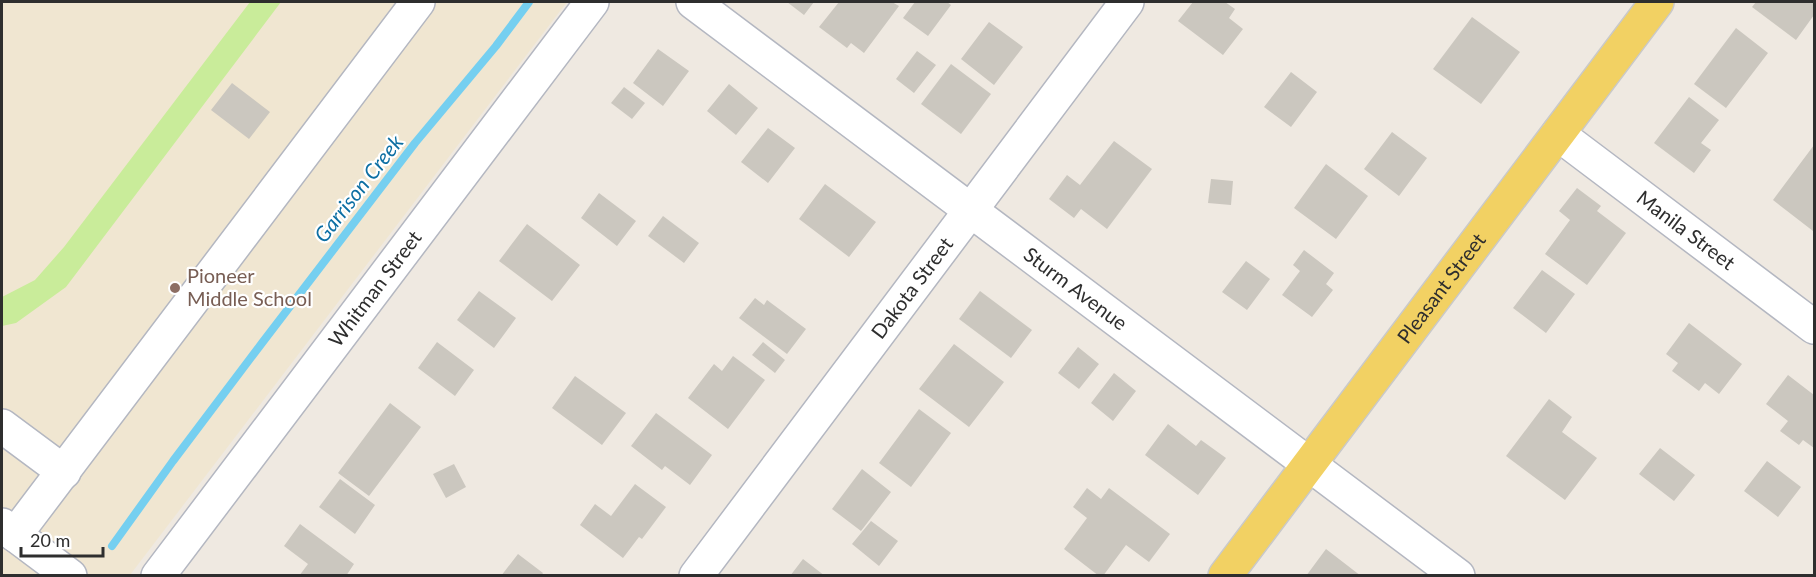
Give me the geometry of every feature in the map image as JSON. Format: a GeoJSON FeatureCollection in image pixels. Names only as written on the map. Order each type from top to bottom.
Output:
{"type":"FeatureCollection","features":[{"type":"Feature","properties":{"kind":"main road","name":"Pleasant Street"},"geometry":{"type":"LineString","coordinates":[[1225,576],[1657,2]]}},
{"type":"Feature","properties":{"kind":"street"},"geometry":{"type":"LineString","coordinates":[[70,576],[8,530],[64,472],[418,2]]}},
{"type":"Feature","properties":{"kind":"street","name":"Whitman Street"},"geometry":{"type":"LineString","coordinates":[[158,576],[592,2]]}},
{"type":"Feature","properties":{"kind":"street","name":"Sturm Avenue"},"geometry":{"type":"LineString","coordinates":[[693,2],[1458,576]]}},
{"type":"Feature","properties":{"kind":"street","name":"Dakota Street"},"geometry":{"type":"LineString","coordinates":[[696,576],[1127,2]]}},
{"type":"Feature","properties":{"kind":"street","name":"Manila Street"},"geometry":{"type":"LineString","coordinates":[[1558,134],[1815,327]]}},
{"type":"Feature","properties":{"kind":"street"},"geometry":{"type":"LineString","coordinates":[[2,426],[64,472]]}},
{"type":"Feature","properties":{"kind":"shaded area","name":"Pioneer Middle School"},"geometry":{"type":"Polygon","coordinates":[[[2,2],[567,2],[130,575],[2,575],[2,2]]]}},
{"type":"Feature","properties":{"kind":"green space"},"geometry":{"type":"Polygon","coordinates":[[[250,2],[281,2],[66,287],[16,323],[2,326],[2,297],[35,280],[64,247],[250,2]]]}},
{"type":"Feature","properties":{"kind":"building"},"geometry":{"type":"Polygon","coordinates":[[[787,2],[814,2],[804,15],[787,2]]]}},
{"type":"Feature","properties":{"kind":"building"},"geometry":{"type":"Polygon","coordinates":[[[839,2],[892,2],[899,6],[864,53],[851,43],[847,48],[819,27],[839,2]]]}},
{"type":"Feature","properties":{"kind":"building"},"geometry":{"type":"Polygon","coordinates":[[[915,2],[947,2],[951,5],[928,36],[903,18],[915,2]]]}},
{"type":"Feature","properties":{"kind":"building"},"geometry":{"type":"Polygon","coordinates":[[[1193,2],[1225,2],[1235,9],[1229,18],[1243,29],[1223,55],[1178,21],[1193,2]]]}},
{"type":"Feature","properties":{"kind":"building"},"geometry":{"type":"Polygon","coordinates":[[[1756,2],[1814,2],[1814,15],[1796,40],[1752,7],[1756,2]]]}},
{"type":"Feature","properties":{"kind":"building"},"geometry":{"type":"Polygon","coordinates":[[[1472,17],[1520,52],[1481,104],[1433,69],[1472,17]]]}},
{"type":"Feature","properties":{"kind":"building"},"geometry":{"type":"Polygon","coordinates":[[[989,22],[1023,47],[994,85],[961,59],[989,22]]]}},
{"type":"Feature","properties":{"kind":"building"},"geometry":{"type":"Polygon","coordinates":[[[1736,28],[1768,53],[1726,108],[1694,84],[1736,28]]]}},
{"type":"Feature","properties":{"kind":"building"},"geometry":{"type":"Polygon","coordinates":[[[658,49],[689,71],[663,106],[633,83],[658,49]]]}},
{"type":"Feature","properties":{"kind":"building"},"geometry":{"type":"Polygon","coordinates":[[[917,51],[936,65],[914,93],[896,79],[917,51]]]}},
{"type":"Feature","properties":{"kind":"building"},"geometry":{"type":"Polygon","coordinates":[[[951,64],[991,94],[961,134],[921,104],[951,64]]]}},
{"type":"Feature","properties":{"kind":"building"},"geometry":{"type":"Polygon","coordinates":[[[1291,72],[1317,92],[1291,127],[1264,107],[1291,72]]]}},
{"type":"Feature","properties":{"kind":"building"},"geometry":{"type":"Polygon","coordinates":[[[232,83],[270,112],[249,139],[211,110],[232,83]]]}},
{"type":"Feature","properties":{"kind":"building"},"geometry":{"type":"Polygon","coordinates":[[[729,84],[758,108],[736,135],[707,111],[729,84]]]}},
{"type":"Feature","properties":{"kind":"building"},"geometry":{"type":"Polygon","coordinates":[[[624,87],[645,103],[632,119],[611,103],[624,87]]]}},
{"type":"Feature","properties":{"kind":"building"},"geometry":{"type":"Polygon","coordinates":[[[1689,97],[1719,120],[1701,143],[1711,150],[1694,173],[1654,143],[1689,97]]]}},
{"type":"Feature","properties":{"kind":"building"},"geometry":{"type":"Polygon","coordinates":[[[768,128],[795,148],[768,183],[741,162],[768,128]]]}},
{"type":"Feature","properties":{"kind":"building"},"geometry":{"type":"Polygon","coordinates":[[[1392,132],[1427,158],[1399,196],[1364,169],[1392,132]]]}},
{"type":"Feature","properties":{"kind":"building"},"geometry":{"type":"Polygon","coordinates":[[[1114,141],[1152,169],[1107,229],[1081,209],[1074,218],[1049,199],[1067,175],[1080,185],[1114,141]]]}},
{"type":"Feature","properties":{"kind":"building"},"geometry":{"type":"Polygon","coordinates":[[[1814,145],[1814,229],[1813,231],[1773,200],[1814,145]]]}},
{"type":"Feature","properties":{"kind":"building"},"geometry":{"type":"Polygon","coordinates":[[[1326,164],[1368,196],[1336,239],[1294,208],[1326,164]]]}},
{"type":"Feature","properties":{"kind":"building"},"geometry":{"type":"Polygon","coordinates":[[[1211,179],[1233,181],[1231,205],[1208,203],[1211,179]]]}},
{"type":"Feature","properties":{"kind":"building"},"geometry":{"type":"Polygon","coordinates":[[[825,184],[876,222],[849,257],[799,219],[825,184]]]}},
{"type":"Feature","properties":{"kind":"building"},"geometry":{"type":"Polygon","coordinates":[[[1577,188],[1601,206],[1597,211],[1626,233],[1587,285],[1545,254],[1570,220],[1559,211],[1577,188]]]}},
{"type":"Feature","properties":{"kind":"building"},"geometry":{"type":"Polygon","coordinates":[[[599,193],[636,221],[617,246],[581,218],[599,193]]]}},
{"type":"Feature","properties":{"kind":"building"},"geometry":{"type":"Polygon","coordinates":[[[663,216],[699,243],[684,263],[648,236],[663,216]]]}},
{"type":"Feature","properties":{"kind":"building"},"geometry":{"type":"Polygon","coordinates":[[[527,224],[580,265],[552,301],[499,261],[527,224]]]}},
{"type":"Feature","properties":{"kind":"building"},"geometry":{"type":"Polygon","coordinates":[[[1304,250],[1334,273],[1326,284],[1333,290],[1312,317],[1282,295],[1300,271],[1293,265],[1304,250]]]}},
{"type":"Feature","properties":{"kind":"building"},"geometry":{"type":"Polygon","coordinates":[[[1246,261],[1270,279],[1247,310],[1222,292],[1246,261]]]}},
{"type":"Feature","properties":{"kind":"building"},"geometry":{"type":"Polygon","coordinates":[[[1542,270],[1575,294],[1546,333],[1513,308],[1542,270]]]}},
{"type":"Feature","properties":{"kind":"building"},"geometry":{"type":"Polygon","coordinates":[[[479,291],[516,318],[494,348],[457,320],[479,291]]]}},
{"type":"Feature","properties":{"kind":"building"},"geometry":{"type":"Polygon","coordinates":[[[980,291],[1032,330],[1011,358],[959,319],[980,291]]]}},
{"type":"Feature","properties":{"kind":"building"},"geometry":{"type":"Polygon","coordinates":[[[755,298],[764,305],[767,300],[806,329],[787,354],[739,318],[755,298]]]}},
{"type":"Feature","properties":{"kind":"building"},"geometry":{"type":"Polygon","coordinates":[[[1689,323],[1742,364],[1719,394],[1705,383],[1699,391],[1672,371],[1678,363],[1666,354],[1689,323]]]}},
{"type":"Feature","properties":{"kind":"building"},"geometry":{"type":"Polygon","coordinates":[[[437,342],[474,370],[455,396],[418,368],[437,342]]]}},
{"type":"Feature","properties":{"kind":"building"},"geometry":{"type":"Polygon","coordinates":[[[763,342],[785,360],[775,373],[752,355],[763,342]]]}},
{"type":"Feature","properties":{"kind":"building"},"geometry":{"type":"Polygon","coordinates":[[[954,344],[1004,382],[969,427],[919,389],[954,344]]]}},
{"type":"Feature","properties":{"kind":"building"},"geometry":{"type":"Polygon","coordinates":[[[1078,347],[1099,364],[1079,389],[1058,373],[1078,347]]]}},
{"type":"Feature","properties":{"kind":"building"},"geometry":{"type":"Polygon","coordinates":[[[733,356],[765,380],[728,429],[688,398],[714,364],[722,371],[733,356]]]}},
{"type":"Feature","properties":{"kind":"building"},"geometry":{"type":"Polygon","coordinates":[[[1114,373],[1136,391],[1113,421],[1091,403],[1114,373]]]}},
{"type":"Feature","properties":{"kind":"building"},"geometry":{"type":"Polygon","coordinates":[[[1788,375],[1814,395],[1814,448],[1803,440],[1799,445],[1780,431],[1788,421],[1766,404],[1788,375]]]}},
{"type":"Feature","properties":{"kind":"building"},"geometry":{"type":"Polygon","coordinates":[[[575,376],[626,413],[602,445],[552,408],[575,376]]]}},
{"type":"Feature","properties":{"kind":"building"},"geometry":{"type":"Polygon","coordinates":[[[1549,399],[1572,417],[1562,432],[1597,458],[1565,500],[1506,456],[1549,399]]]}},
{"type":"Feature","properties":{"kind":"building"},"geometry":{"type":"Polygon","coordinates":[[[390,403],[421,427],[369,496],[338,473],[390,403]]]}},
{"type":"Feature","properties":{"kind":"building"},"geometry":{"type":"Polygon","coordinates":[[[919,409],[951,433],[911,487],[879,463],[919,409]]]}},
{"type":"Feature","properties":{"kind":"building"},"geometry":{"type":"Polygon","coordinates":[[[656,413],[712,455],[690,485],[665,466],[662,470],[631,446],[656,413]]]}},
{"type":"Feature","properties":{"kind":"building"},"geometry":{"type":"Polygon","coordinates":[[[1168,424],[1196,446],[1201,440],[1226,458],[1198,495],[1145,455],[1168,424]]]}},
{"type":"Feature","properties":{"kind":"building"},"geometry":{"type":"Polygon","coordinates":[[[1660,448],[1695,475],[1674,501],[1639,474],[1660,448]]]}},
{"type":"Feature","properties":{"kind":"building"},"geometry":{"type":"Polygon","coordinates":[[[1767,461],[1801,487],[1778,517],[1744,491],[1767,461]]]}},
{"type":"Feature","properties":{"kind":"building"},"geometry":{"type":"Polygon","coordinates":[[[454,464],[466,487],[446,498],[433,474],[454,464]]]}},
{"type":"Feature","properties":{"kind":"building"},"geometry":{"type":"Polygon","coordinates":[[[862,469],[891,492],[861,531],[832,509],[862,469]]]}},
{"type":"Feature","properties":{"kind":"building"},"geometry":{"type":"Polygon","coordinates":[[[340,479],[375,505],[355,534],[319,507],[340,479]]]}},
{"type":"Feature","properties":{"kind":"building"},"geometry":{"type":"Polygon","coordinates":[[[635,484],[666,507],[642,539],[639,537],[623,558],[580,525],[595,504],[611,516],[635,484]]]}},
{"type":"Feature","properties":{"kind":"building"},"geometry":{"type":"Polygon","coordinates":[[[1087,488],[1101,499],[1109,488],[1170,534],[1149,562],[1126,545],[1103,576],[1099,576],[1064,549],[1087,518],[1073,507],[1087,488]]]}},
{"type":"Feature","properties":{"kind":"building"},"geometry":{"type":"Polygon","coordinates":[[[871,521],[898,541],[879,566],[852,544],[871,521]]]}},
{"type":"Feature","properties":{"kind":"building"},"geometry":{"type":"Polygon","coordinates":[[[300,524],[354,564],[346,576],[299,576],[308,564],[284,546],[300,524]]]}},
{"type":"Feature","properties":{"kind":"building"},"geometry":{"type":"Polygon","coordinates":[[[1326,549],[1361,576],[1306,576],[1326,549]]]}},
{"type":"Feature","properties":{"kind":"building"},"geometry":{"type":"Polygon","coordinates":[[[518,554],[543,573],[541,576],[501,576],[518,554]]]}},
{"type":"Feature","properties":{"kind":"building"},"geometry":{"type":"Polygon","coordinates":[[[803,559],[825,576],[790,576],[803,559]]]}},
{"type":"Feature","properties":{"kind":"waterway","name":"Garrison Creek"},"geometry":{"type":"LineString","coordinates":[[112,546],[173,461],[415,143],[496,46],[529,2]]}},
{"type":"Feature","properties":{"kind":"place","name":"Pioneer Middle School"},"geometry":{"type":"Point","coordinates":[175,288]}}]}
